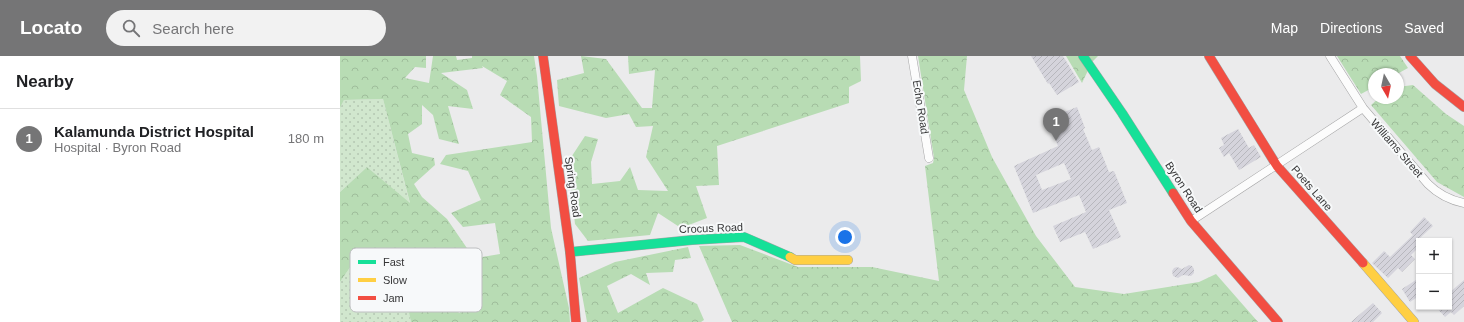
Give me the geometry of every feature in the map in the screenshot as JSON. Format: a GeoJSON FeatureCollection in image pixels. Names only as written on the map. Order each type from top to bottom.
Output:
{"type":"FeatureCollection","features":[{"type":"Feature","properties":{"kind":"street","name":"Spring Road"},"geometry":{"type":"LineString","coordinates":[[543,56],[570,252],[576,322]]}},
{"type":"Feature","properties":{"kind":"street","name":"Echo Road"},"geometry":{"type":"LineString","coordinates":[[912,56],[929,158]]}},
{"type":"Feature","properties":{"kind":"street","name":"Byron Road"},"geometry":{"type":"LineString","coordinates":[[1083,56],[1122,113],[1191,222],[1278,322]]}},
{"type":"Feature","properties":{"kind":"street","name":"Poets Lane"},"geometry":{"type":"LineString","coordinates":[[1209,56],[1277,166],[1414,322]]}},
{"type":"Feature","properties":{"kind":"street","name":"Williams Street"},"geometry":{"type":"LineString","coordinates":[[1330,56],[1363,108],[1434,190],[1445,197],[1464,203]]}},
{"type":"Feature","properties":{"kind":"street"},"geometry":{"type":"LineString","coordinates":[[1410,56],[1432,81],[1464,107]]}},
{"type":"Feature","properties":{"kind":"street"},"geometry":{"type":"LineString","coordinates":[[1191,222],[1363,108]]}},
{"type":"Feature","properties":{"kind":"street","name":"Crocus Road"},"geometry":{"type":"LineString","coordinates":[[570,252],[692,240],[744,237],[795,260],[848,260]]}},
{"type":"Feature","properties":{"kind":"green space"},"geometry":{"type":"Polygon","coordinates":[[[340,56],[426,56],[426,68],[415,67],[405,78],[429,83],[433,56],[456,56],[457,60],[472,58],[472,56],[534,56],[551,228],[569,308],[570,322],[411,322],[409,312],[482,312],[482,257],[500,254],[495,223],[463,227],[451,213],[481,200],[468,171],[440,164],[446,155],[532,142],[531,117],[500,95],[507,81],[482,66],[483,68],[441,73],[467,90],[473,109],[448,106],[459,144],[439,139],[433,115],[422,105],[422,124],[408,134],[412,153],[434,158],[435,165],[414,184],[422,197],[447,219],[467,248],[350,248],[350,267],[340,282],[340,192],[367,167],[410,203],[383,99],[344,100],[340,108],[340,56]]]}},
{"type":"Feature","properties":{"kind":"green space"},"geometry":{"type":"Polygon","coordinates":[[[581,56],[606,59],[642,108],[652,108],[655,70],[629,74],[628,56],[860,56],[861,81],[849,87],[849,103],[717,146],[719,185],[696,186],[707,218],[681,228],[658,213],[650,235],[588,241],[575,224],[568,162],[585,136],[598,139],[591,162],[592,184],[620,181],[630,167],[638,190],[668,191],[646,157],[653,126],[636,127],[629,114],[606,118],[559,106],[557,80],[584,73],[581,56]]]}},
{"type":"Feature","properties":{"kind":"green space"},"geometry":{"type":"Polygon","coordinates":[[[918,56],[967,56],[964,90],[992,157],[1036,236],[1075,287],[1124,294],[1199,282],[1216,274],[1258,322],[732,322],[699,246],[740,245],[798,267],[872,267],[939,281],[925,166],[933,163],[934,158],[918,56]]]}},
{"type":"Feature","properties":{"kind":"green space"},"geometry":{"type":"Polygon","coordinates":[[[1066,56],[1098,56],[1092,62],[1082,83],[1066,56]]]}},
{"type":"Feature","properties":{"kind":"green space"},"geometry":{"type":"Polygon","coordinates":[[[1337,56],[1400,56],[1408,68],[1404,70],[1404,68],[1368,68],[1368,90],[1361,94],[1337,56]]]}},
{"type":"Feature","properties":{"kind":"green space"},"geometry":{"type":"Polygon","coordinates":[[[1413,85],[1446,114],[1464,126],[1464,197],[1437,182],[1371,105],[1404,104],[1404,86],[1413,85]]]}},
{"type":"Feature","properties":{"kind":"green space"},"geometry":{"type":"Polygon","coordinates":[[[383,99],[410,204],[367,167],[340,192],[340,108],[344,100],[383,99]]]}},
{"type":"Feature","properties":{"kind":"green space"},"geometry":{"type":"Polygon","coordinates":[[[688,247],[691,258],[675,260],[673,272],[646,273],[650,285],[631,274],[607,286],[618,313],[663,288],[697,304],[704,320],[701,322],[587,322],[579,278],[615,262],[688,247]]]}},
{"type":"Feature","properties":{"kind":"green space"},"geometry":{"type":"Polygon","coordinates":[[[350,267],[350,312],[409,312],[411,322],[340,322],[340,282],[350,267]]]}},
{"type":"Feature","properties":{"kind":"building"},"geometry":{"type":"Polygon","coordinates":[[[1031,56],[1063,56],[1079,82],[1057,95],[1049,83],[1048,84],[1031,56]]]}},
{"type":"Feature","properties":{"kind":"building"},"geometry":{"type":"Polygon","coordinates":[[[1077,107],[1085,128],[1083,129],[1092,150],[1099,147],[1109,172],[1114,171],[1127,203],[1109,210],[1121,237],[1093,249],[1085,232],[1060,242],[1053,226],[1086,212],[1079,195],[1033,213],[1014,166],[1058,146],[1049,125],[1067,118],[1064,112],[1077,107]],[[1064,163],[1036,175],[1042,190],[1071,179],[1064,163]]]}},
{"type":"Feature","properties":{"kind":"building"},"geometry":{"type":"Polygon","coordinates":[[[1238,129],[1249,148],[1254,145],[1261,157],[1239,170],[1229,153],[1224,157],[1219,148],[1224,145],[1221,138],[1238,129]]]}},
{"type":"Feature","properties":{"kind":"building"},"geometry":{"type":"Polygon","coordinates":[[[1424,217],[1433,226],[1420,238],[1416,238],[1416,250],[1411,255],[1415,259],[1402,272],[1398,268],[1388,278],[1372,263],[1384,251],[1390,257],[1413,235],[1410,232],[1424,217]]]}},
{"type":"Feature","properties":{"kind":"building"},"geometry":{"type":"Polygon","coordinates":[[[1189,265],[1194,269],[1194,273],[1191,276],[1183,275],[1178,278],[1173,276],[1172,271],[1174,268],[1177,267],[1182,269],[1189,265]]]}},
{"type":"Feature","properties":{"kind":"building"},"geometry":{"type":"Polygon","coordinates":[[[1416,280],[1416,298],[1410,302],[1402,289],[1416,280]]]}},
{"type":"Feature","properties":{"kind":"building"},"geometry":{"type":"Polygon","coordinates":[[[1464,280],[1464,306],[1454,315],[1451,312],[1445,317],[1439,310],[1452,310],[1452,290],[1464,280]]]}},
{"type":"Feature","properties":{"kind":"building"},"geometry":{"type":"Polygon","coordinates":[[[1373,303],[1382,313],[1373,322],[1351,322],[1373,303]]]}},
{"type":"Feature","properties":{"kind":"traffic: fast"},"geometry":{"type":"LineString","coordinates":[[1083,56],[1122,113],[1173,193]]}},
{"type":"Feature","properties":{"kind":"traffic: fast"},"geometry":{"type":"LineString","coordinates":[[570,252],[692,240],[744,237],[790,257]]}},
{"type":"Feature","properties":{"kind":"traffic: slow"},"geometry":{"type":"LineString","coordinates":[[790,257],[795,260],[848,260]]}},
{"type":"Feature","properties":{"kind":"traffic: slow"},"geometry":{"type":"LineString","coordinates":[[1363,263],[1414,322]]}},
{"type":"Feature","properties":{"kind":"traffic: jam"},"geometry":{"type":"LineString","coordinates":[[543,56],[570,252],[576,322]]}},
{"type":"Feature","properties":{"kind":"traffic: jam"},"geometry":{"type":"LineString","coordinates":[[1209,56],[1277,166],[1363,263]]}},
{"type":"Feature","properties":{"kind":"traffic: jam"},"geometry":{"type":"LineString","coordinates":[[1410,56],[1435,84],[1464,107]]}},
{"type":"Feature","properties":{"kind":"traffic: jam"},"geometry":{"type":"LineString","coordinates":[[1173,193],[1191,221],[1278,322]]}},
{"type":"Feature","properties":{"kind":"place","name":"Kalamunda District Hospital"},"geometry":{"type":"Point","coordinates":[1056,141]}}]}
